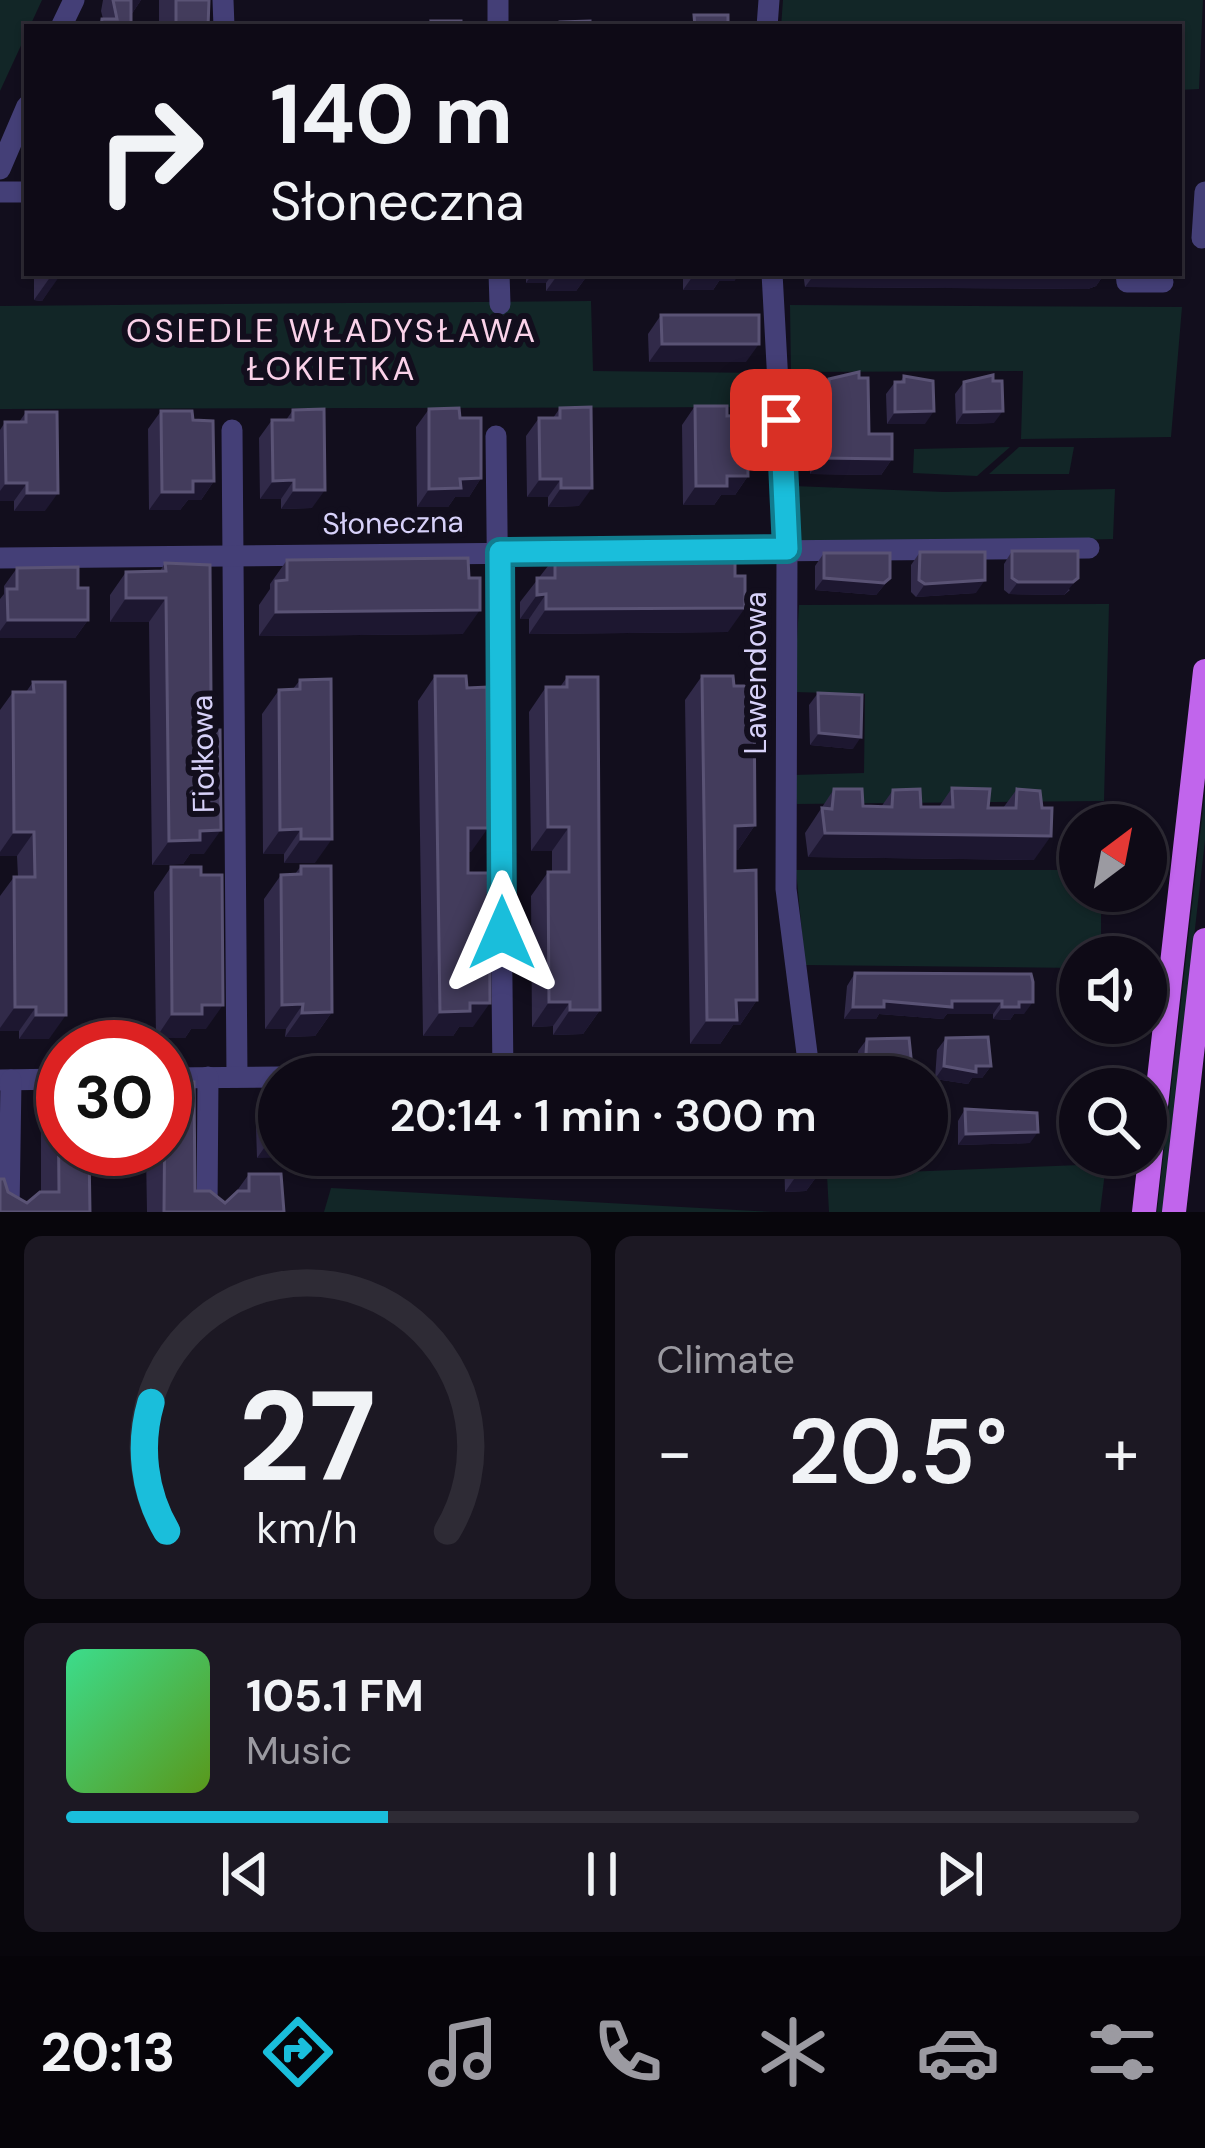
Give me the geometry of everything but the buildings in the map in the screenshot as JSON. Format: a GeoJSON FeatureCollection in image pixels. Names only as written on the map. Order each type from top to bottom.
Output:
{"type":"FeatureCollection","features":[{"type":"Feature","properties":{"kind":"main road"},"geometry":{"type":"LineString","coordinates":[[1144,1212],[1205,670]]}},
{"type":"Feature","properties":{"kind":"main road"},"geometry":{"type":"LineString","coordinates":[[1174,1212],[1205,940]]}},
{"type":"Feature","properties":{"kind":"street"},"geometry":{"type":"LineString","coordinates":[[0,169],[24,113]]}},
{"type":"Feature","properties":{"kind":"street"},"geometry":{"type":"LineString","coordinates":[[1202,238],[1205,192]]}},
{"type":"Feature","properties":{"kind":"street"},"geometry":{"type":"LineString","coordinates":[[499,276],[500,304]]}},
{"type":"Feature","properties":{"kind":"street","name":"Lawendowa"},"geometry":{"type":"LineString","coordinates":[[772,276],[787,549],[786,890],[807,1056]]}},
{"type":"Feature","properties":{"kind":"street"},"geometry":{"type":"LineString","coordinates":[[1126,276],[1127,282],[1163,282]]}},
{"type":"Feature","properties":{"kind":"street","name":"Fiołkowa"},"geometry":{"type":"LineString","coordinates":[[232,430],[236,1077]]}},
{"type":"Feature","properties":{"kind":"street"},"geometry":{"type":"LineString","coordinates":[[496,436],[503,1056]]}},
{"type":"Feature","properties":{"kind":"street","name":"Słoneczna"},"geometry":{"type":"LineString","coordinates":[[0,558],[1088,548]]}},
{"type":"Feature","properties":{"kind":"street"},"geometry":{"type":"LineString","coordinates":[[192,1077],[258,1077]]}},
{"type":"Feature","properties":{"kind":"street"},"geometry":{"type":"LineString","coordinates":[[207,1212],[208,1077]]}},
{"type":"Feature","properties":{"kind":"street"},"geometry":{"type":"LineString","coordinates":[[9,1212],[5,1080],[36,1079]]}},
{"type":"Feature","properties":{"kind":"green space"},"geometry":{"type":"Polygon","coordinates":[[[0,0],[42,0],[31,24],[24,24],[24,39],[0,91],[0,0]]]}},
{"type":"Feature","properties":{"kind":"green space"},"geometry":{"type":"Polygon","coordinates":[[[783,0],[1203,0],[1199,89],[1182,90],[1182,24],[781,24],[783,0]]]}},
{"type":"Feature","properties":{"kind":"green space"},"geometry":{"type":"Polygon","coordinates":[[[591,301],[593,371],[764,373],[766,407],[0,409],[0,306],[591,301]]]}},
{"type":"Feature","properties":{"kind":"green space"},"geometry":{"type":"Polygon","coordinates":[[[790,305],[1182,307],[1171,437],[1021,439],[1023,371],[791,372],[790,305]]]}},
{"type":"Feature","properties":{"kind":"green space"},"geometry":{"type":"Polygon","coordinates":[[[1010,447],[977,476],[913,473],[914,449],[1010,447]]]}},
{"type":"Feature","properties":{"kind":"green space"},"geometry":{"type":"Polygon","coordinates":[[[1019,447],[1074,447],[1069,474],[989,474],[1019,447]]]}},
{"type":"Feature","properties":{"kind":"green space"},"geometry":{"type":"Polygon","coordinates":[[[794,486],[944,492],[1115,489],[1113,539],[797,547],[794,486]]]}},
{"type":"Feature","properties":{"kind":"green space"},"geometry":{"type":"Polygon","coordinates":[[[1109,604],[1104,801],[797,804],[793,775],[864,773],[865,694],[794,692],[799,605],[1109,604]]]}},
{"type":"Feature","properties":{"kind":"green space"},"geometry":{"type":"Polygon","coordinates":[[[1205,792],[1205,840],[1163,1212],[1157,1212],[1161,1176],[1167,1176],[1167,1124],[1205,792]]]}},
{"type":"Feature","properties":{"kind":"green space"},"geometry":{"type":"Polygon","coordinates":[[[796,870],[1059,870],[1059,912],[1101,912],[1101,936],[1059,936],[1059,968],[805,965],[796,870]]]}},
{"type":"Feature","properties":{"kind":"green space"},"geometry":{"type":"Polygon","coordinates":[[[1059,1166],[1059,1176],[1104,1176],[1100,1212],[829,1212],[827,1176],[948,1176],[948,1170],[1059,1166]]]}},
{"type":"Feature","properties":{"kind":"green space"},"geometry":{"type":"Polygon","coordinates":[[[331,1188],[773,1212],[324,1212],[331,1188]]]}},
{"type":"Feature","properties":{"kind":"district","name":"OSIEDLE WŁADYSŁAWA ŁOKIETKA"},"geometry":{"type":"Point","coordinates":[332,349]}},
{"type":"Feature","properties":{"kind":"route"},"geometry":{"type":"LineString","coordinates":[[502,933],[500,552],[787,549],[781,420]]}}]}
